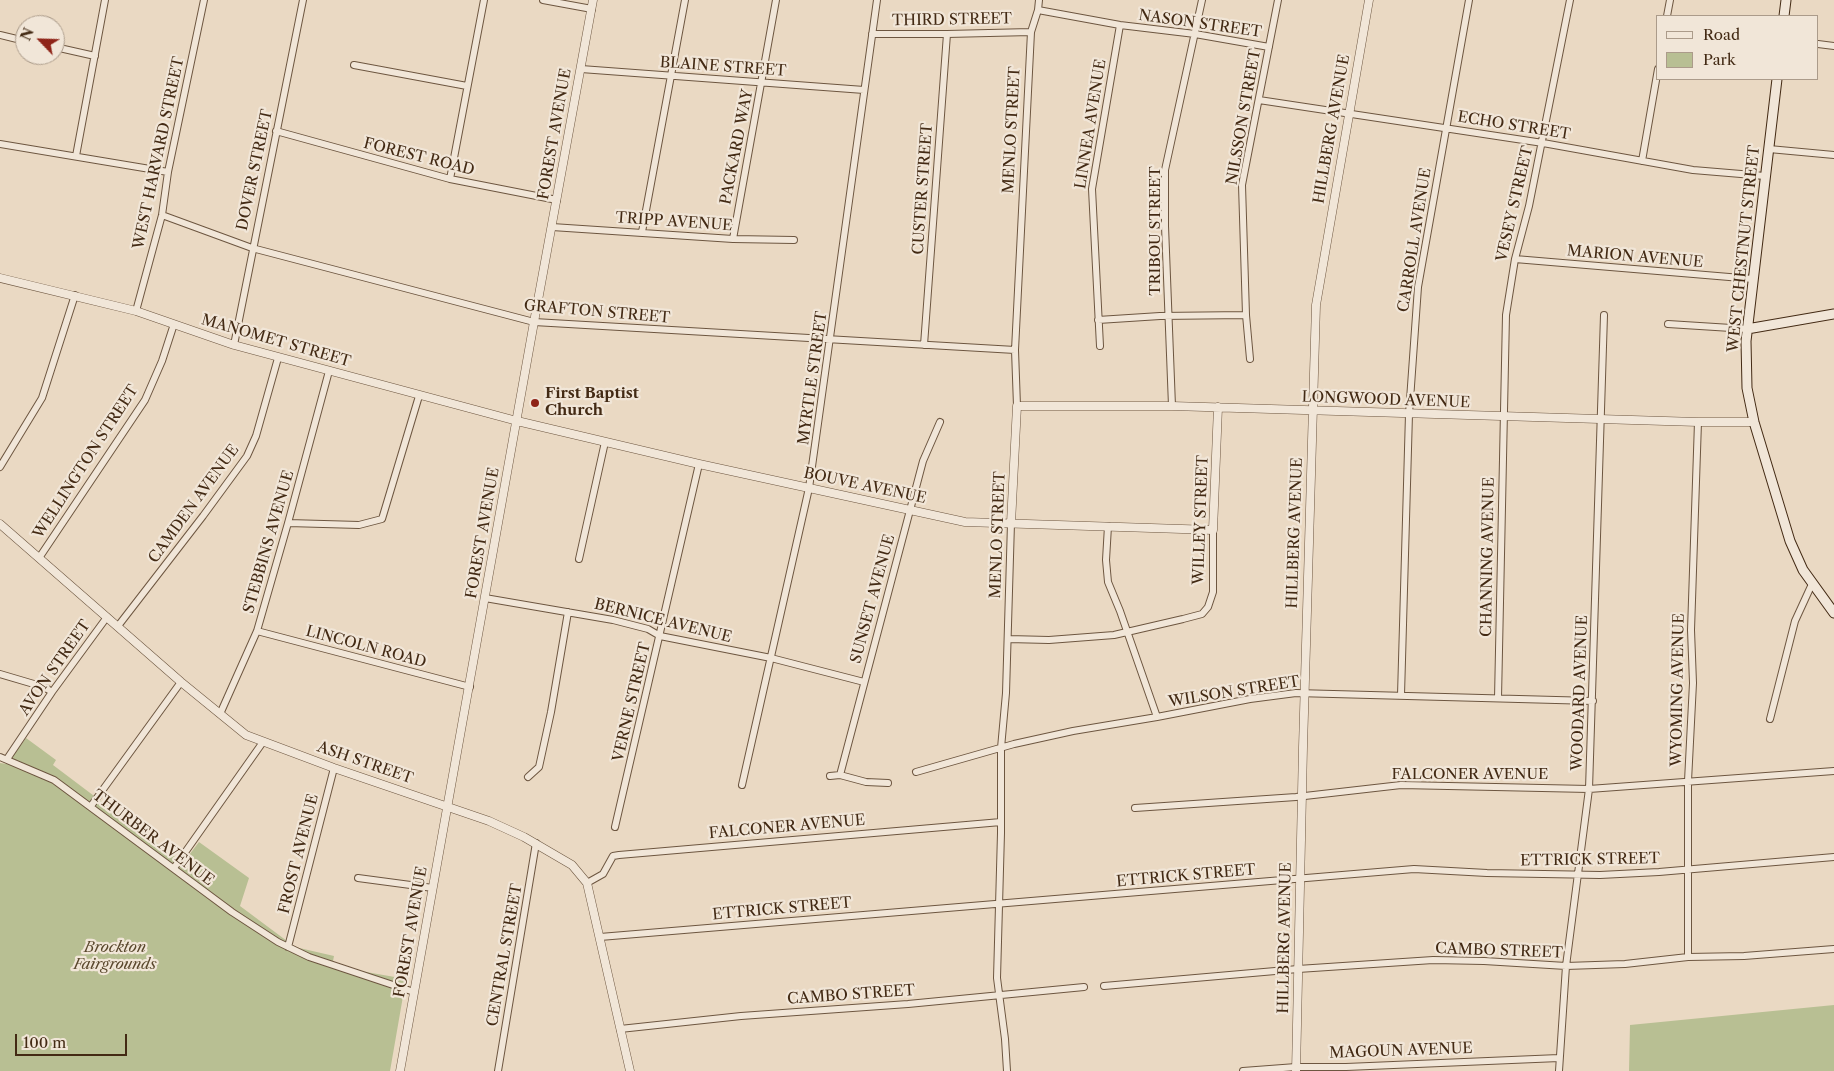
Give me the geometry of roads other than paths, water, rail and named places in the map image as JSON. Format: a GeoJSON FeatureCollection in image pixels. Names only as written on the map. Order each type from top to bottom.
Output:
{"type":"FeatureCollection","features":[{"type":"Feature","properties":{"kind":"main road"},"geometry":{"type":"LineString","coordinates":[[1784,15],[1786,0]]}},
{"type":"Feature","properties":{"kind":"main road","name":"WEST CHESTNUT STREET"},"geometry":{"type":"LineString","coordinates":[[1777,80],[1747,329],[1746,375],[1754,422],[1790,542],[1796,557],[1812,584],[1834,613]]}},
{"type":"Feature","properties":{"kind":"main road"},"geometry":{"type":"LineString","coordinates":[[1747,329],[1834,314]]}},
{"type":"Feature","properties":{"kind":"street"},"geometry":{"type":"LineString","coordinates":[[76,156],[106,0]]}},
{"type":"Feature","properties":{"kind":"street","name":"WEST HARVARD STREET"},"geometry":{"type":"LineString","coordinates":[[136,311],[162,215],[168,172],[204,0]]}},
{"type":"Feature","properties":{"kind":"street","name":"DOVER STREET"},"geometry":{"type":"LineString","coordinates":[[234,346],[252,248],[303,0]]}},
{"type":"Feature","properties":{"kind":"street"},"geometry":{"type":"LineString","coordinates":[[450,179],[484,0]]}},
{"type":"Feature","properties":{"kind":"street"},"geometry":{"type":"LineString","coordinates":[[543,0],[592,8]]}},
{"type":"Feature","properties":{"kind":"street","name":"FOREST AVENUE"},"geometry":{"type":"LineString","coordinates":[[400,1071],[593,0]]}},
{"type":"Feature","properties":{"kind":"street"},"geometry":{"type":"LineString","coordinates":[[642,232],[685,0]]}},
{"type":"Feature","properties":{"kind":"street","name":"PACKARD WAY"},"geometry":{"type":"LineString","coordinates":[[733,239],[776,0]]}},
{"type":"Feature","properties":{"kind":"street","name":"MYRTLE STREET"},"geometry":{"type":"LineString","coordinates":[[742,785],[809,488],[878,0]]}},
{"type":"Feature","properties":{"kind":"street","name":"MENLO STREET"},"geometry":{"type":"LineString","coordinates":[[1007,1071],[1005,1038],[998,995],[1001,748],[1006,693],[1011,523],[1018,406],[1015,350],[1031,32],[1039,0]]}},
{"type":"Feature","properties":{"kind":"street","name":"TRIBOU STREET"},"geometry":{"type":"LineString","coordinates":[[1172,406],[1165,226],[1166,170],[1202,0]]}},
{"type":"Feature","properties":{"kind":"street","name":"NILSSON STREET"},"geometry":{"type":"LineString","coordinates":[[1250,359],[1246,315],[1242,185],[1278,0]]}},
{"type":"Feature","properties":{"kind":"street","name":"HILLBERG AVENUE"},"geometry":{"type":"LineString","coordinates":[[1296,1069],[1316,305],[1369,0]]}},
{"type":"Feature","properties":{"kind":"street","name":"CARROLL AVENUE"},"geometry":{"type":"LineString","coordinates":[[1401,695],[1409,414],[1418,287],[1469,0]]}},
{"type":"Feature","properties":{"kind":"street","name":"VESEY STREET"},"geometry":{"type":"LineString","coordinates":[[1504,417],[1506,315],[1515,259],[1530,206],[1570,0]]}},
{"type":"Feature","properties":{"kind":"street"},"geometry":{"type":"LineString","coordinates":[[1667,15],[1670,0]]}},
{"type":"Feature","properties":{"kind":"street","name":"NASON STREET"},"geometry":{"type":"LineString","coordinates":[[1038,10],[1120,25],[1195,34],[1269,47]]}},
{"type":"Feature","properties":{"kind":"street","name":"LINNEA AVENUE"},"geometry":{"type":"LineString","coordinates":[[1100,346],[1092,189],[1120,25]]}},
{"type":"Feature","properties":{"kind":"street","name":"THIRD STREET"},"geometry":{"type":"LineString","coordinates":[[872,34],[1031,32]]}},
{"type":"Feature","properties":{"kind":"street","name":"CUSTER STREET"},"geometry":{"type":"LineString","coordinates":[[924,345],[947,34]]}},
{"type":"Feature","properties":{"kind":"street"},"geometry":{"type":"LineString","coordinates":[[0,35],[15,39]]}},
{"type":"Feature","properties":{"kind":"street"},"geometry":{"type":"LineString","coordinates":[[1819,44],[1834,46]]}},
{"type":"Feature","properties":{"kind":"street"},"geometry":{"type":"LineString","coordinates":[[65,49],[95,56]]}},
{"type":"Feature","properties":{"kind":"street"},"geometry":{"type":"LineString","coordinates":[[354,65],[467,86]]}},
{"type":"Feature","properties":{"kind":"street","name":"BLAINE STREET"},"geometry":{"type":"LineString","coordinates":[[581,69],[864,90]]}},
{"type":"Feature","properties":{"kind":"street"},"geometry":{"type":"LineString","coordinates":[[1642,161],[1656,80]]}},
{"type":"Feature","properties":{"kind":"street","name":"ECHO STREET"},"geometry":{"type":"LineString","coordinates":[[1259,100],[1542,143],[1693,170],[1765,176]]}},
{"type":"Feature","properties":{"kind":"street","name":"FOREST ROAD"},"geometry":{"type":"LineString","coordinates":[[276,131],[450,179],[557,200]]}},
{"type":"Feature","properties":{"kind":"street"},"geometry":{"type":"LineString","coordinates":[[0,144],[168,172]]}},
{"type":"Feature","properties":{"kind":"street"},"geometry":{"type":"LineString","coordinates":[[1769,149],[1834,156]]}},
{"type":"Feature","properties":{"kind":"street","name":"GRAFTON STREET"},"geometry":{"type":"LineString","coordinates":[[162,215],[252,248],[534,322],[1015,350]]}},
{"type":"Feature","properties":{"kind":"street","name":"TRIPP AVENUE"},"geometry":{"type":"LineString","coordinates":[[552,227],[733,239],[794,240]]}},
{"type":"Feature","properties":{"kind":"street","name":"MARION AVENUE"},"geometry":{"type":"LineString","coordinates":[[1515,259],[1753,279]]}},
{"type":"Feature","properties":{"kind":"street","name":"MANOMET STREET"},"geometry":{"type":"LineString","coordinates":[[0,278],[136,311],[234,346],[517,421]]}},
{"type":"Feature","properties":{"kind":"street"},"geometry":{"type":"LineString","coordinates":[[0,467],[42,398],[75,295]]}},
{"type":"Feature","properties":{"kind":"street"},"geometry":{"type":"LineString","coordinates":[[1098,320],[1170,316],[1246,315]]}},
{"type":"Feature","properties":{"kind":"street","name":"WOODARD AVENUE"},"geometry":{"type":"LineString","coordinates":[[1559,1071],[1566,966],[1589,789],[1604,315]]}},
{"type":"Feature","properties":{"kind":"street","name":"WELLINGTON STREET"},"geometry":{"type":"LineString","coordinates":[[39,558],[145,400],[162,361],[174,324]]}},
{"type":"Feature","properties":{"kind":"street"},"geometry":{"type":"LineString","coordinates":[[1668,324],[1747,329]]}},
{"type":"Feature","properties":{"kind":"street","name":"CAMDEN AVENUE"},"geometry":{"type":"LineString","coordinates":[[118,626],[247,456],[256,436],[278,358]]}},
{"type":"Feature","properties":{"kind":"street","name":"STEBBINS AVENUE"},"geometry":{"type":"LineString","coordinates":[[220,714],[257,631],[329,371]]}},
{"type":"Feature","properties":{"kind":"street"},"geometry":{"type":"LineString","coordinates":[[288,523],[359,525],[382,519],[419,396]]}},
{"type":"Feature","properties":{"kind":"street","name":"LONGWOOD AVENUE"},"geometry":{"type":"LineString","coordinates":[[1018,406],[1172,406],[1312,412],[1754,422]]}},
{"type":"Feature","properties":{"kind":"street","name":"WILLEY STREET"},"geometry":{"type":"LineString","coordinates":[[1128,633],[1206,611],[1210,602],[1213,592],[1218,408]]}},
{"type":"Feature","properties":{"kind":"street","name":"CHANNING AVENUE"},"geometry":{"type":"LineString","coordinates":[[1498,698],[1504,417]]}},
{"type":"Feature","properties":{"kind":"street","name":"BOUVE AVENUE"},"geometry":{"type":"LineString","coordinates":[[517,421],[699,464],[965,522],[1214,530]]}},
{"type":"Feature","properties":{"kind":"street","name":"SUNSET AVENUE"},"geometry":{"type":"LineString","coordinates":[[840,775],[923,461],[940,422]]}},
{"type":"Feature","properties":{"kind":"street","name":"WYOMING AVENUE"},"geometry":{"type":"LineString","coordinates":[[1688,957],[1688,781],[1693,683],[1691,630],[1698,422]]}},
{"type":"Feature","properties":{"kind":"street"},"geometry":{"type":"LineString","coordinates":[[578,559],[605,442]]}},
{"type":"Feature","properties":{"kind":"street","name":"VERNE STREET"},"geometry":{"type":"LineString","coordinates":[[616,827],[699,464]]}},
{"type":"Feature","properties":{"kind":"street","name":"ASH STREET"},"geometry":{"type":"LineString","coordinates":[[0,524],[181,682],[246,735],[334,768],[447,805],[500,825],[536,843],[572,865],[587,883],[630,1071]]}},
{"type":"Feature","properties":{"kind":"street"},"geometry":{"type":"LineString","coordinates":[[1108,526],[1106,560],[1108,582],[1157,717]]}},
{"type":"Feature","properties":{"kind":"street"},"geometry":{"type":"LineString","coordinates":[[1770,719],[1795,621],[1812,584]]}},
{"type":"Feature","properties":{"kind":"street","name":"BERNICE AVENUE"},"geometry":{"type":"LineString","coordinates":[[485,598],[613,620],[648,629],[660,636],[771,658],[864,682]]}},
{"type":"Feature","properties":{"kind":"street"},"geometry":{"type":"LineString","coordinates":[[528,778],[539,767],[553,703],[568,612]]}},
{"type":"Feature","properties":{"kind":"street","name":"AVON STREET"},"geometry":{"type":"LineString","coordinates":[[7,759],[52,692],[107,617]]}},
{"type":"Feature","properties":{"kind":"street","name":"LINCOLN ROAD"},"geometry":{"type":"LineString","coordinates":[[257,631],[470,687]]}},
{"type":"Feature","properties":{"kind":"street"},"geometry":{"type":"LineString","coordinates":[[1008,639],[1062,639],[1128,633]]}},
{"type":"Feature","properties":{"kind":"street"},"geometry":{"type":"LineString","coordinates":[[0,674],[44,687],[52,692]]}},
{"type":"Feature","properties":{"kind":"street"},"geometry":{"type":"LineString","coordinates":[[91,806],[181,682]]}},
{"type":"Feature","properties":{"kind":"street","name":"WILSON STREET"},"geometry":{"type":"LineString","coordinates":[[916,772],[1001,748],[1081,729],[1250,699],[1305,692],[1592,701]]}},
{"type":"Feature","properties":{"kind":"street"},"geometry":{"type":"LineString","coordinates":[[174,868],[264,742]]}},
{"type":"Feature","properties":{"kind":"street","name":"THURBER AVENUE"},"geometry":{"type":"LineString","coordinates":[[0,757],[54,780],[232,912],[288,947],[309,957],[414,992]]}},
{"type":"Feature","properties":{"kind":"street","name":"FROST AVENUE"},"geometry":{"type":"LineString","coordinates":[[288,947],[334,768]]}},
{"type":"Feature","properties":{"kind":"street","name":"FALCONER AVENUE"},"geometry":{"type":"LineString","coordinates":[[1135,808],[1302,796],[1408,784],[1589,789],[1834,771]]}},
{"type":"Feature","properties":{"kind":"street"},"geometry":{"type":"LineString","coordinates":[[830,776],[840,775],[866,782],[888,783]]}},
{"type":"Feature","properties":{"kind":"street","name":"FALCONER AVENUE"},"geometry":{"type":"LineString","coordinates":[[587,883],[603,874],[613,856],[619,855],[1001,822]]}},
{"type":"Feature","properties":{"kind":"street","name":"CENTRAL STREET"},"geometry":{"type":"LineString","coordinates":[[498,1071],[536,843]]}},
{"type":"Feature","properties":{"kind":"street","name":"ETTRICK STREET"},"geometry":{"type":"LineString","coordinates":[[600,937],[1414,870],[1577,875],[1644,873],[1834,857]]}},
{"type":"Feature","properties":{"kind":"street"},"geometry":{"type":"LineString","coordinates":[[358,878],[433,888]]}},
{"type":"Feature","properties":{"kind":"street","name":"CAMBO STREET"},"geometry":{"type":"LineString","coordinates":[[1104,986],[1298,969],[1433,960],[1566,966],[1625,964],[1688,957],[1744,956],[1834,949]]}},
{"type":"Feature","properties":{"kind":"street","name":"CAMBO STREET"},"geometry":{"type":"LineString","coordinates":[[620,1029],[741,1016],[908,1004],[1084,988]]}},
{"type":"Feature","properties":{"kind":"street","name":"MAGOUN AVENUE"},"geometry":{"type":"LineString","coordinates":[[1243,1071],[1559,1058]]}},
{"type":"Feature","properties":{"kind":"place","name":"First Baptist Church"},"geometry":{"type":"Point","coordinates":[535,403]}},
{"type":"Feature","properties":{"kind":"park label","name":"Brockton Fairgrounds"},"geometry":{"type":"Point","coordinates":[115,956]}}]}
